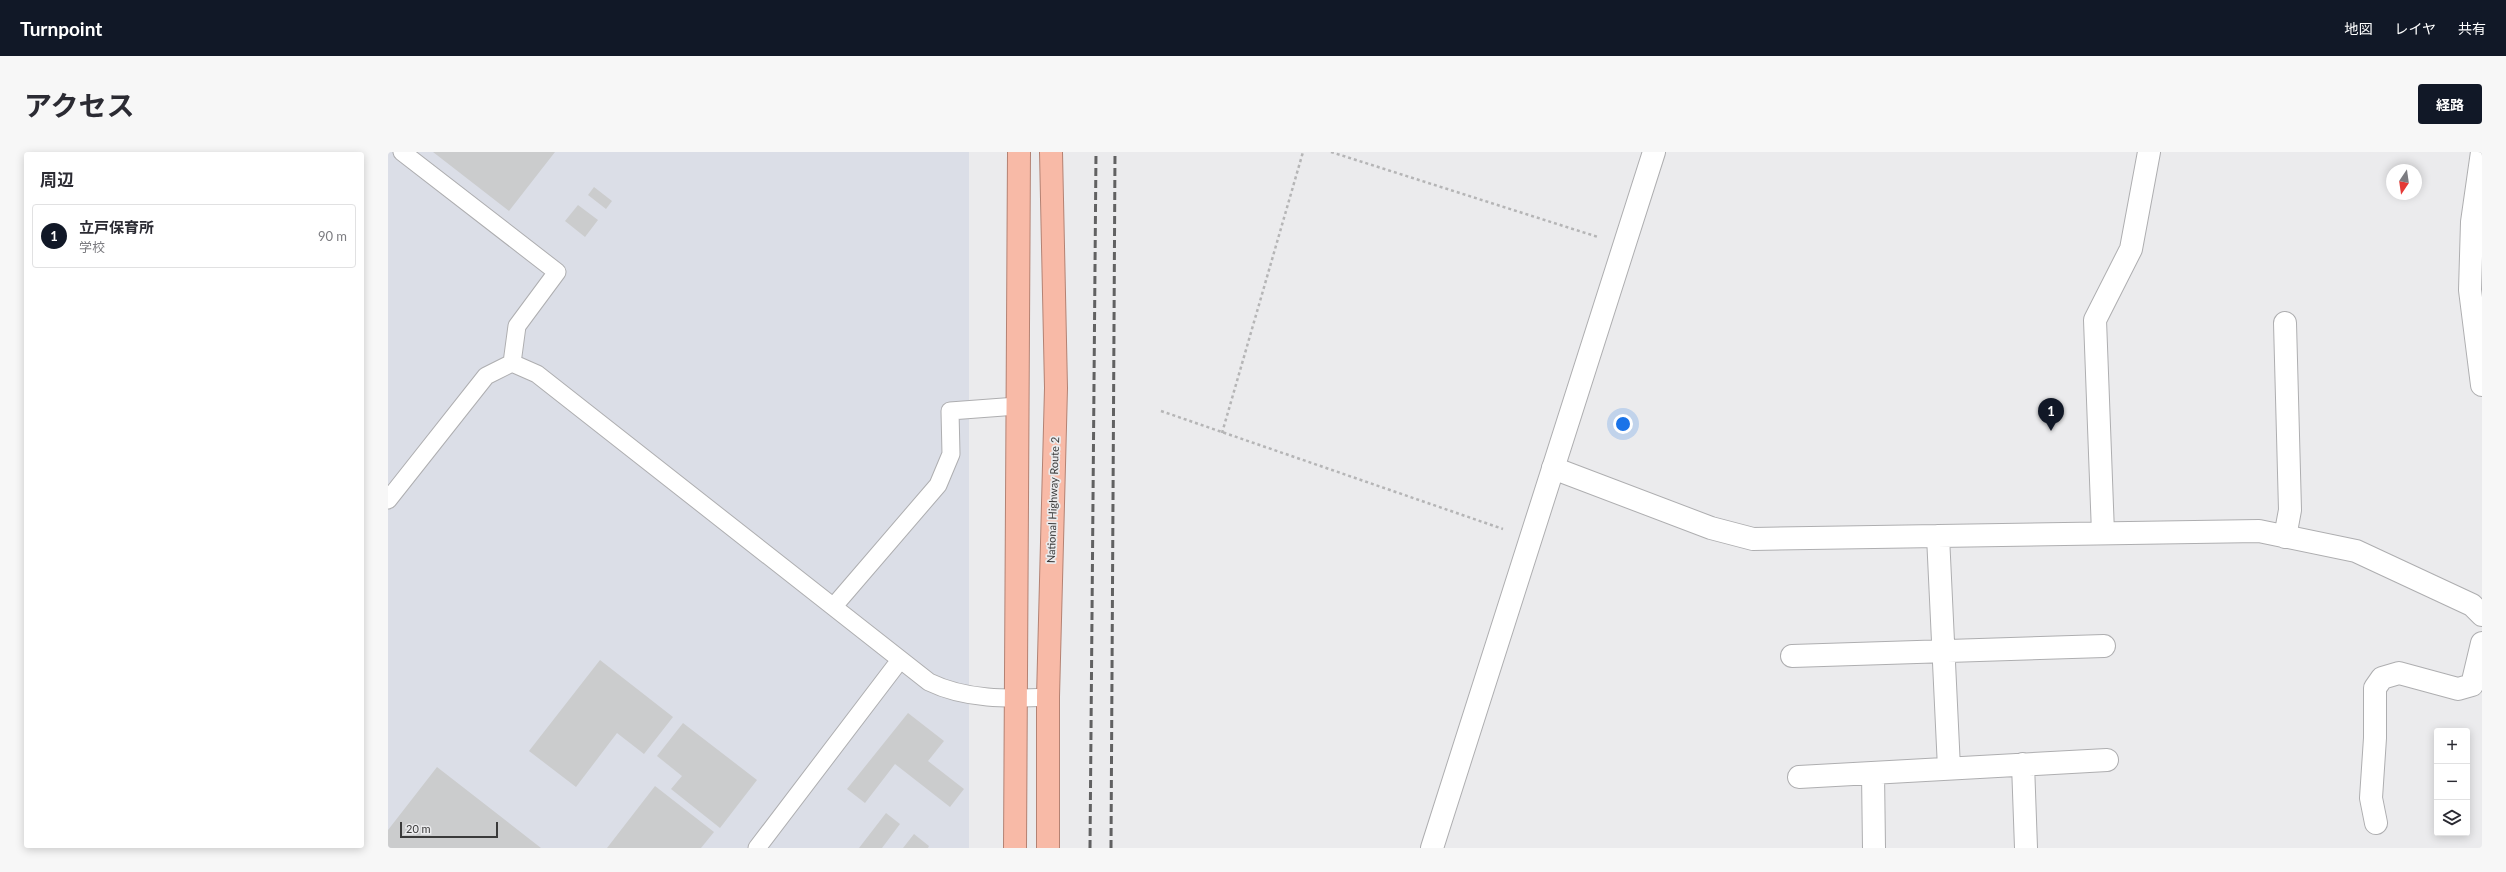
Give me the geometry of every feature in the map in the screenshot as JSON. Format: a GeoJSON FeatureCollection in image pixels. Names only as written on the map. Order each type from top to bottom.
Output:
{"type":"FeatureCollection","features":[{"type":"Feature","properties":{"kind":"highway"},"geometry":{"type":"LineString","coordinates":[[1015,848],[1019,152]]}},
{"type":"Feature","properties":{"kind":"highway","name":"National Highway Route 2"},"geometry":{"type":"LineString","coordinates":[[1048,848],[1048,697],[1056,388],[1051,152]]}},
{"type":"Feature","properties":{"kind":"street"},"geometry":{"type":"LineString","coordinates":[[1432,848],[1654,152]]}},
{"type":"Feature","properties":{"kind":"street"},"geometry":{"type":"LineString","coordinates":[[2103,533],[2094,320],[2131,249],[2149,152]]}},
{"type":"Feature","properties":{"kind":"street"},"geometry":{"type":"LineString","coordinates":[[2482,152],[2472,222],[2470,290],[2482,385]]}},
{"type":"Feature","properties":{"kind":"street"},"geometry":{"type":"LineString","coordinates":[[2285,323],[2290,510],[2285,537]]}},
{"type":"Feature","properties":{"kind":"street"},"geometry":{"type":"LineString","coordinates":[[1553,468],[1712,528],[1753,539],[2259,531],[2356,551],[2472,605],[2481,612]]}},
{"type":"Feature","properties":{"kind":"street"},"geometry":{"type":"LineString","coordinates":[[1938,536],[1949,768]]}},
{"type":"Feature","properties":{"kind":"street"},"geometry":{"type":"LineString","coordinates":[[2376,823],[2371,798],[2375,738],[2375,688],[2382,678],[2399,673],[2458,689],[2472,684],[2482,643]]}},
{"type":"Feature","properties":{"kind":"street"},"geometry":{"type":"LineString","coordinates":[[1792,656],[2104,646]]}},
{"type":"Feature","properties":{"kind":"street"},"geometry":{"type":"LineString","coordinates":[[1799,777],[2107,760]]}},
{"type":"Feature","properties":{"kind":"street"},"geometry":{"type":"LineString","coordinates":[[2023,764],[2026,848]]}},
{"type":"Feature","properties":{"kind":"street"},"geometry":{"type":"LineString","coordinates":[[1873,773],[1874,848]]}},
{"type":"Feature","properties":{"kind":"lane"},"geometry":{"type":"LineString","coordinates":[[402,152],[557,272],[517,326],[512,363]]}},
{"type":"Feature","properties":{"kind":"lane"},"geometry":{"type":"LineString","coordinates":[[388,500],[486,376],[512,363]]}},
{"type":"Feature","properties":{"kind":"lane"},"geometry":{"type":"LineString","coordinates":[[512,363],[537,374],[929,682],[945,690],[965,694],[1015,698],[1048,697]]}},
{"type":"Feature","properties":{"kind":"lane"},"geometry":{"type":"LineString","coordinates":[[834,606],[938,485],[951,454],[950,411],[1017,406]]}},
{"type":"Feature","properties":{"kind":"lane"},"geometry":{"type":"LineString","coordinates":[[757,848],[900,660]]}},
{"type":"Feature","properties":{"kind":"path"},"geometry":{"type":"LineString","coordinates":[[1222,433],[1303,152]]}},
{"type":"Feature","properties":{"kind":"path"},"geometry":{"type":"LineString","coordinates":[[1331,152],[1625,246]]}},
{"type":"Feature","properties":{"kind":"path"},"geometry":{"type":"LineString","coordinates":[[1161,411],[1530,539]]}},
{"type":"Feature","properties":{"kind":"shaded area"},"geometry":{"type":"Polygon","coordinates":[[[388,152],[969,152],[969,848],[388,848],[388,152]]]}},
{"type":"Feature","properties":{"kind":"building"},"geometry":{"type":"Polygon","coordinates":[[[433,152],[555,152],[509,211],[433,152]]]}},
{"type":"Feature","properties":{"kind":"building"},"geometry":{"type":"Polygon","coordinates":[[[594,187],[612,201],[606,209],[588,195],[594,187]]]}},
{"type":"Feature","properties":{"kind":"building"},"geometry":{"type":"Polygon","coordinates":[[[578,205],[598,220],[585,237],[565,221],[578,205]]]}},
{"type":"Feature","properties":{"kind":"building"},"geometry":{"type":"Polygon","coordinates":[[[600,660],[673,717],[644,754],[617,733],[576,787],[529,751],[600,660]]]}},
{"type":"Feature","properties":{"kind":"building"},"geometry":{"type":"Polygon","coordinates":[[[908,713],[944,741],[928,761],[964,789],[950,807],[895,764],[865,803],[847,789],[908,713]]]}},
{"type":"Feature","properties":{"kind":"building"},"geometry":{"type":"Polygon","coordinates":[[[683,723],[757,780],[720,828],[671,789],[682,776],[657,756],[683,723]]]}},
{"type":"Feature","properties":{"kind":"building"},"geometry":{"type":"Polygon","coordinates":[[[437,767],[541,848],[388,848],[388,830],[437,767]]]}},
{"type":"Feature","properties":{"kind":"building"},"geometry":{"type":"Polygon","coordinates":[[[655,786],[714,832],[701,848],[607,848],[655,786]]]}},
{"type":"Feature","properties":{"kind":"building"},"geometry":{"type":"Polygon","coordinates":[[[886,813],[900,824],[882,848],[859,848],[886,813]]]}},
{"type":"Feature","properties":{"kind":"building"},"geometry":{"type":"Polygon","coordinates":[[[914,834],[929,846],[928,848],[903,848],[914,834]]]}},
{"type":"Feature","properties":{"kind":"railway"},"geometry":{"type":"LineString","coordinates":[[1090,848],[1096,152]]}},
{"type":"Feature","properties":{"kind":"railway"},"geometry":{"type":"LineString","coordinates":[[1111,848],[1115,152]]}},
{"type":"Feature","properties":{"kind":"place","name":"立戸保育所"},"geometry":{"type":"Point","coordinates":[2051,431]}}]}
